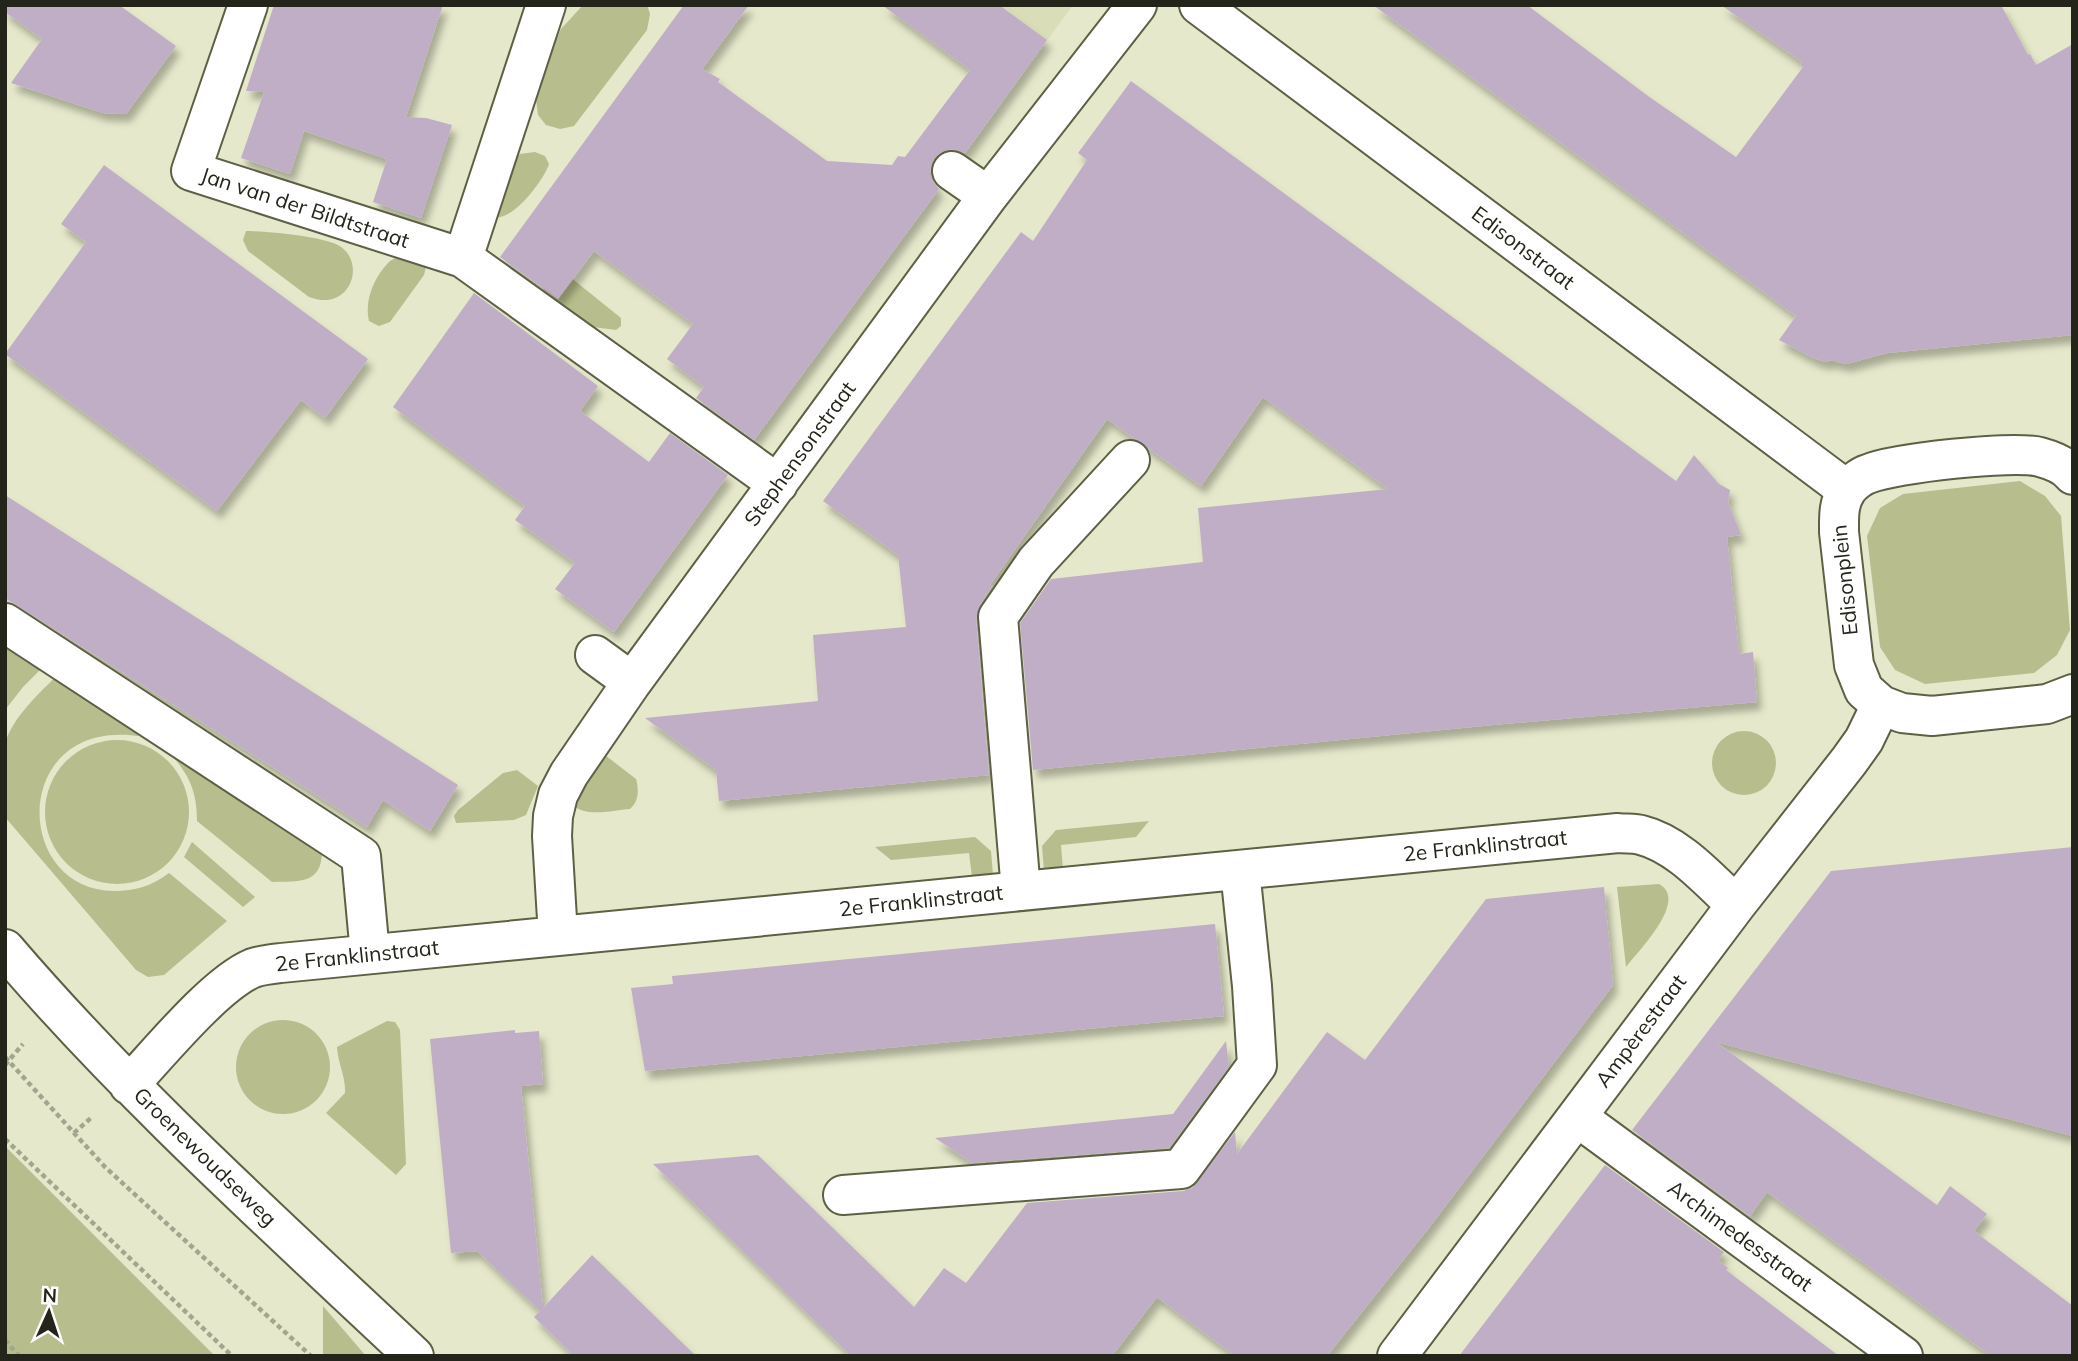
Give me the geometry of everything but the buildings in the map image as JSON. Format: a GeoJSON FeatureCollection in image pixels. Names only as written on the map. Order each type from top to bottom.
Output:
{"type":"FeatureCollection","features":[{"type":"Feature","properties":{"kind":"street"},"geometry":{"type":"LineString","coordinates":[[463,258],[547,5]]}},
{"type":"Feature","properties":{"kind":"street","name":"Stephensonstraat"},"geometry":{"type":"LineString","coordinates":[[558,936],[553,816],[558,795],[569,774],[632,682],[988,196],[1137,5]]}},
{"type":"Feature","properties":{"kind":"street","name":"Edisonstraat"},"geometry":{"type":"LineString","coordinates":[[1199,5],[1847,490]]}},
{"type":"Feature","properties":{"kind":"street","name":"Jan van der Bildtstraat"},"geometry":{"type":"LineString","coordinates":[[243,6],[191,171],[463,258],[778,484]]}},
{"type":"Feature","properties":{"kind":"street"},"geometry":{"type":"LineString","coordinates":[[952,171],[988,196]]}},
{"type":"Feature","properties":{"kind":"street"},"geometry":{"type":"LineString","coordinates":[[1847,490],[1865,475],[1892,466],[2007,455],[2039,457],[2071,469]]}},
{"type":"Feature","properties":{"kind":"street"},"geometry":{"type":"LineString","coordinates":[[1021,891],[998,617],[1036,562],[1130,460]]}},
{"type":"Feature","properties":{"kind":"street","name":"Edisonplein"},"geometry":{"type":"LineString","coordinates":[[1847,490],[1839,511],[1839,532],[1854,665],[1864,690],[1881,705]]}},
{"type":"Feature","properties":{"kind":"street"},"geometry":{"type":"LineString","coordinates":[[5,623],[361,856],[370,954]]}},
{"type":"Feature","properties":{"kind":"street"},"geometry":{"type":"LineString","coordinates":[[595,655],[632,682]]}},
{"type":"Feature","properties":{"kind":"street"},"geometry":{"type":"LineString","coordinates":[[1881,705],[1902,713],[1932,716],[2048,704],[2073,694]]}},
{"type":"Feature","properties":{"kind":"street","name":"Ampèrestraat"},"geometry":{"type":"LineString","coordinates":[[1397,1356],[1736,905],[1849,761],[1864,740],[1881,705]]}},
{"type":"Feature","properties":{"kind":"street","name":"2e Franklinstraat"},"geometry":{"type":"LineString","coordinates":[[129,1085],[195,1014],[232,981],[254,968],[281,963],[1618,833],[1641,835],[1682,856],[1736,905]]}},
{"type":"Feature","properties":{"kind":"street"},"geometry":{"type":"LineString","coordinates":[[843,1195],[1181,1169],[1257,1065],[1240,870]]}},
{"type":"Feature","properties":{"kind":"street","name":"Groenewoudseweg"},"geometry":{"type":"LineString","coordinates":[[5,949],[55,1007],[129,1085],[414,1356]]}},
{"type":"Feature","properties":{"kind":"street","name":"Archimedesstraat"},"geometry":{"type":"LineString","coordinates":[[1577,1117],[1903,1356]]}},
{"type":"Feature","properties":{"kind":"path"},"geometry":{"type":"LineString","coordinates":[[6,1061],[105,1167],[311,1356]]}},
{"type":"Feature","properties":{"kind":"path"},"geometry":{"type":"LineString","coordinates":[[5,1139],[232,1356]]}},
{"type":"Feature","properties":{"kind":"path"},"geometry":{"type":"LineString","coordinates":[[5,1340],[19,1356]]}},
{"type":"Feature","properties":{"kind":"shaded area"},"geometry":{"type":"Polygon","coordinates":[[[583,5],[647,5],[650,14],[647,30],[574,126],[560,129],[546,125],[538,115],[536,99],[540,75],[561,29],[583,5]]]}},
{"type":"Feature","properties":{"kind":"shaded area"},"geometry":{"type":"Polygon","coordinates":[[[882,5],[1073,5],[1006,96],[882,5]]]}},
{"type":"Feature","properties":{"kind":"shaded area"},"geometry":{"type":"Polygon","coordinates":[[[535,152],[545,156],[549,164],[541,180],[517,208],[500,217],[492,217],[504,172],[520,154],[535,152]]]}},
{"type":"Feature","properties":{"kind":"shaded area"},"geometry":{"type":"Polygon","coordinates":[[[246,231],[307,237],[338,245],[347,253],[352,263],[350,283],[344,292],[335,298],[323,300],[309,297],[248,251],[243,240],[246,231]]]}},
{"type":"Feature","properties":{"kind":"shaded area"},"geometry":{"type":"Polygon","coordinates":[[[406,255],[421,259],[426,267],[424,275],[390,322],[379,326],[369,321],[368,305],[372,290],[389,262],[406,255]]]}},
{"type":"Feature","properties":{"kind":"shaded area"},"geometry":{"type":"Polygon","coordinates":[[[549,260],[621,318],[621,326],[616,330],[593,327],[544,290],[534,272],[549,260]]]}},
{"type":"Feature","properties":{"kind":"shaded area"},"geometry":{"type":"Polygon","coordinates":[[[2020,481],[2045,496],[2061,516],[2070,630],[2057,655],[2034,673],[1925,684],[1895,670],[1880,647],[1867,536],[1880,508],[1903,494],[2020,481]]]}},
{"type":"Feature","properties":{"kind":"shaded area"},"geometry":{"type":"Polygon","coordinates":[[[5,639],[45,665],[5,710],[5,639]]]}},
{"type":"Feature","properties":{"kind":"shaded area"},"geometry":{"type":"Polygon","coordinates":[[[59,674],[143,727],[138,736],[96,737],[66,752],[47,777],[40,806],[43,837],[56,864],[80,883],[114,891],[143,887],[169,873],[227,921],[164,975],[148,977],[136,970],[5,817],[4,759],[8,735],[28,706],[59,674]]]}},
{"type":"Feature","properties":{"kind":"shaded area"},"geometry":{"type":"Polygon","coordinates":[[[1744,731],[1767,740],[1776,763],[1767,786],[1744,795],[1721,786],[1712,763],[1721,740],[1744,731]]]}},
{"type":"Feature","properties":{"kind":"shaded area"},"geometry":{"type":"Polygon","coordinates":[[[117,740],[144,746],[168,761],[183,785],[189,812],[183,839],[168,863],[144,878],[117,884],[90,878],[66,863],[51,839],[45,812],[51,785],[66,761],[90,746],[117,740]]]}},
{"type":"Feature","properties":{"kind":"shaded area"},"geometry":{"type":"Polygon","coordinates":[[[167,750],[322,851],[318,870],[307,879],[272,882],[197,821],[190,782],[167,750]]]}},
{"type":"Feature","properties":{"kind":"shaded area"},"geometry":{"type":"Polygon","coordinates":[[[601,752],[636,779],[638,795],[630,809],[592,812],[573,805],[601,752]]]}},
{"type":"Feature","properties":{"kind":"shaded area"},"geometry":{"type":"Polygon","coordinates":[[[517,770],[538,786],[526,815],[514,820],[456,823],[454,816],[458,810],[503,773],[517,770]]]}},
{"type":"Feature","properties":{"kind":"shaded area"},"geometry":{"type":"Polygon","coordinates":[[[1149,821],[1136,837],[1061,845],[1063,869],[1044,871],[1042,846],[1056,830],[1149,821]]]}},
{"type":"Feature","properties":{"kind":"shaded area"},"geometry":{"type":"Polygon","coordinates":[[[975,837],[991,851],[993,875],[972,877],[969,853],[891,860],[875,847],[975,837]]]}},
{"type":"Feature","properties":{"kind":"shaded area"},"geometry":{"type":"Polygon","coordinates":[[[192,842],[255,897],[243,907],[184,857],[192,842]]]}},
{"type":"Feature","properties":{"kind":"shaded area"},"geometry":{"type":"Polygon","coordinates":[[[1659,884],[1667,891],[1665,913],[1659,925],[1626,967],[1617,887],[1659,884]]]}},
{"type":"Feature","properties":{"kind":"shaded area"},"geometry":{"type":"Polygon","coordinates":[[[274,1020],[292,1020],[317,1033],[327,1049],[330,1067],[327,1085],[317,1101],[292,1114],[274,1114],[249,1101],[236,1076],[236,1058],[249,1033],[274,1020]]]}},
{"type":"Feature","properties":{"kind":"shaded area"},"geometry":{"type":"Polygon","coordinates":[[[387,1021],[395,1022],[400,1030],[406,1164],[396,1175],[326,1113],[345,1093],[337,1047],[387,1021]]]}},
{"type":"Feature","properties":{"kind":"shaded area"},"geometry":{"type":"Polygon","coordinates":[[[5,1146],[215,1356],[5,1356],[5,1146]]]}},
{"type":"Feature","properties":{"kind":"shaded area"},"geometry":{"type":"Polygon","coordinates":[[[323,1306],[366,1356],[323,1356],[323,1306]]]}}]}
